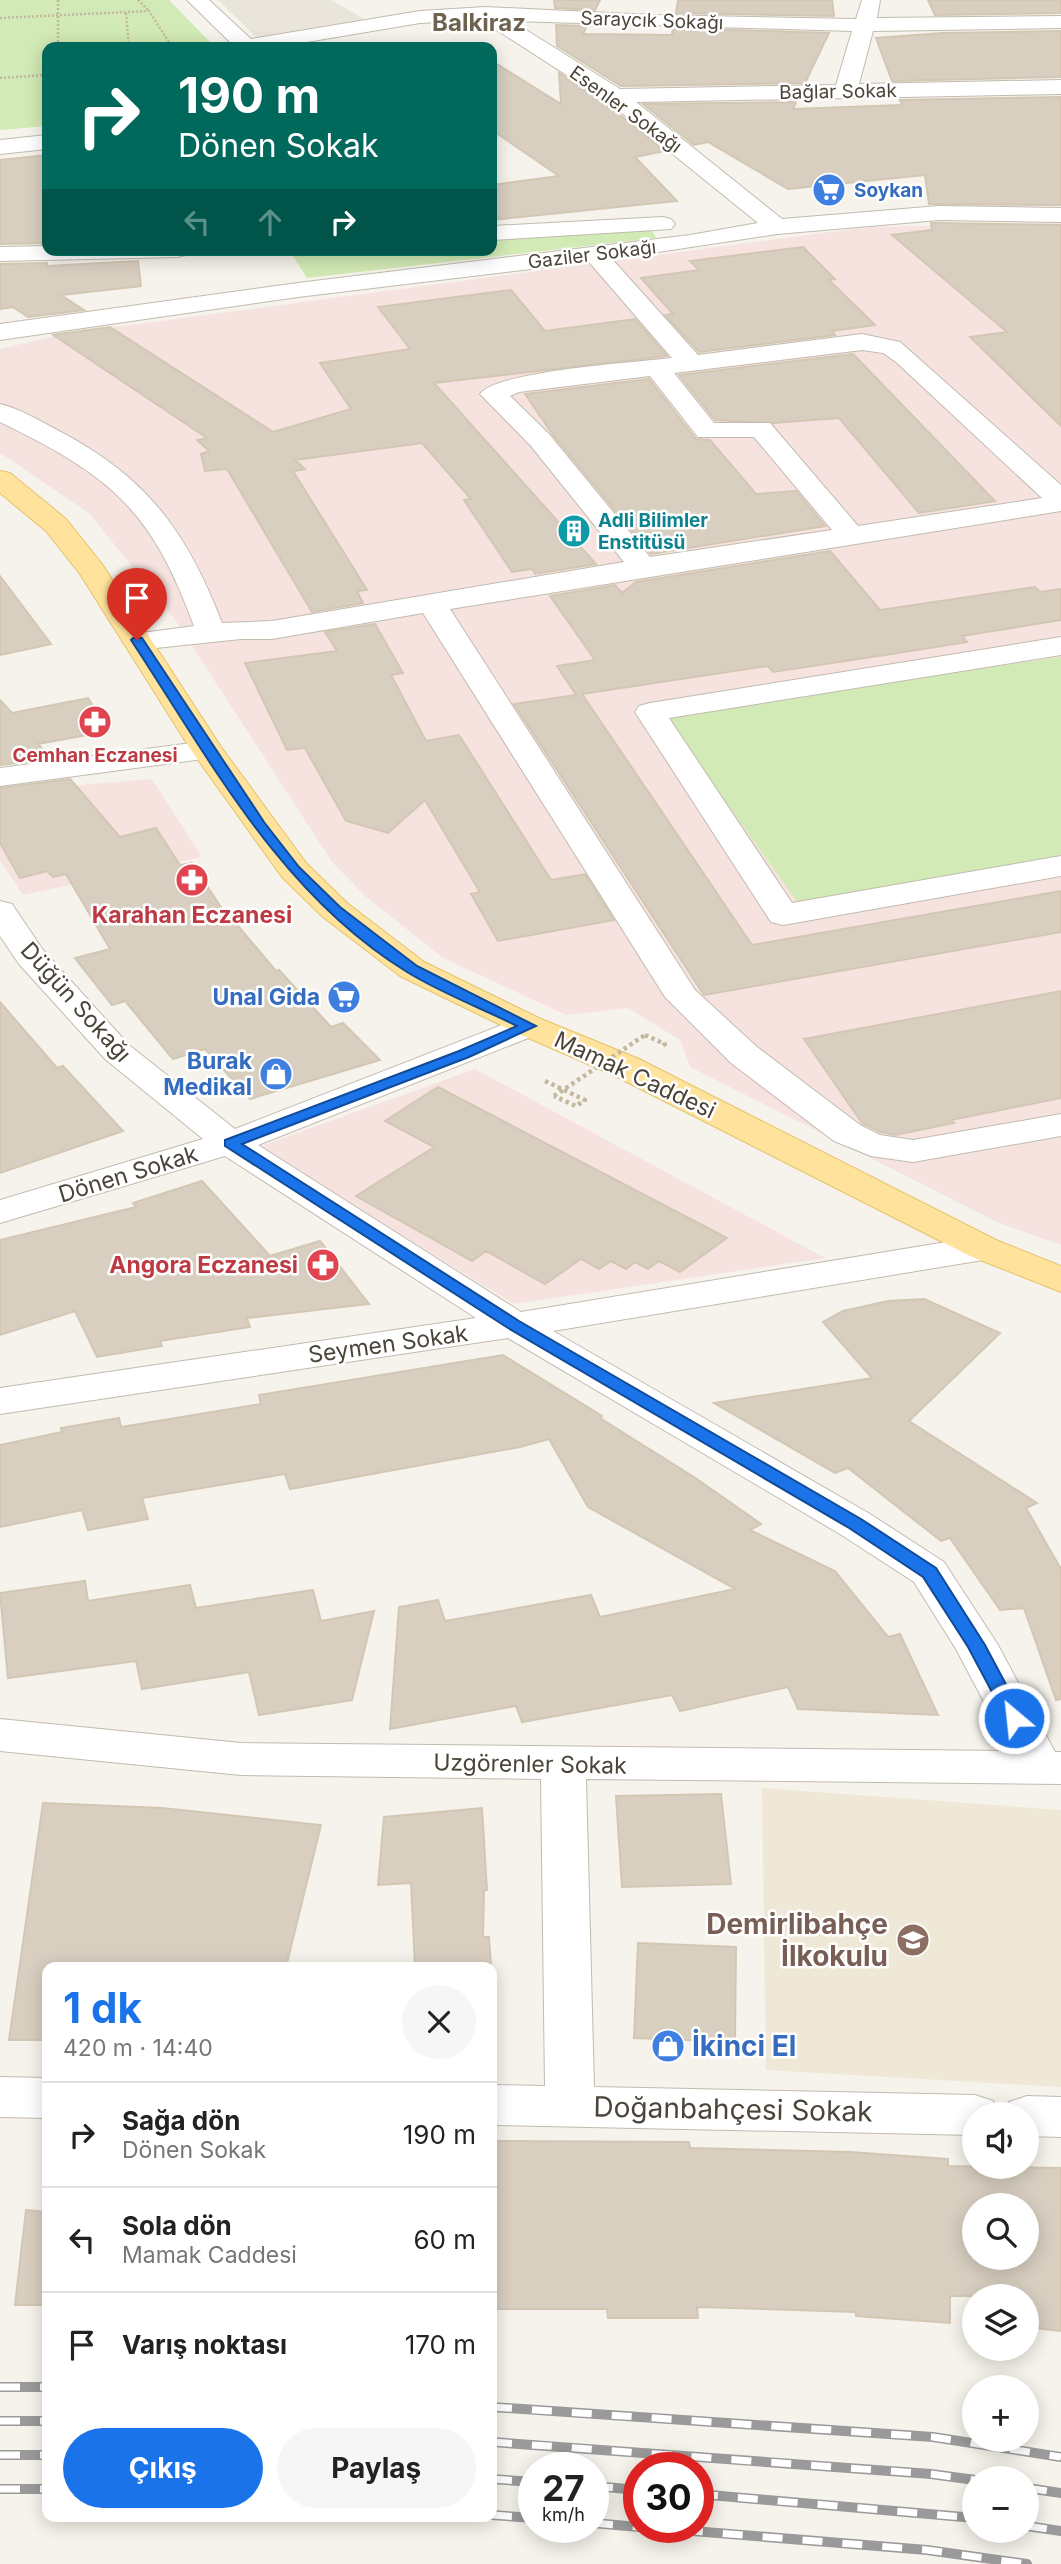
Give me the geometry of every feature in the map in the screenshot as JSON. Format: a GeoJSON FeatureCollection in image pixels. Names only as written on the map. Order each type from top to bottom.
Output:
{"type":"FeatureCollection","features":[{"type":"Feature","properties":{"kind":"main road","name":"Mamak Caddesi"},"geometry":{"type":"LineString","coordinates":[[0,479],[56,525],[92,570],[207,750],[294,870],[335,910],[412,969],[528,1026],[626,1067],[984,1248],[1061,1280]]}},
{"type":"Feature","properties":{"kind":"street"},"geometry":{"type":"LineString","coordinates":[[197,0],[241,42]]}},
{"type":"Feature","properties":{"kind":"street"},"geometry":{"type":"LineString","coordinates":[[846,90],[872,0]]}},
{"type":"Feature","properties":{"kind":"street","name":"Saraycık Sokağı"},"geometry":{"type":"LineString","coordinates":[[275,42],[477,6],[631,10],[864,24],[1061,22]]}},
{"type":"Feature","properties":{"kind":"street","name":"Esenler Sokağı"},"geometry":{"type":"LineString","coordinates":[[477,6],[615,96],[778,227]]}},
{"type":"Feature","properties":{"kind":"street","name":"Bağlar Sokak"},"geometry":{"type":"LineString","coordinates":[[615,96],[1061,87]]}},
{"type":"Feature","properties":{"kind":"street"},"geometry":{"type":"LineString","coordinates":[[0,146],[42,142]]}},
{"type":"Feature","properties":{"kind":"street","name":"Gaziler Sokağı"},"geometry":{"type":"LineString","coordinates":[[0,332],[298,290],[595,254],[778,227],[939,213],[1061,215]]}},
{"type":"Feature","properties":{"kind":"street"},"geometry":{"type":"LineString","coordinates":[[497,233],[635,223],[778,227]]}},
{"type":"Feature","properties":{"kind":"street"},"geometry":{"type":"LineString","coordinates":[[0,254],[42,253]]}},
{"type":"Feature","properties":{"kind":"street"},"geometry":{"type":"LineString","coordinates":[[595,254],[691,363]]}},
{"type":"Feature","properties":{"kind":"street"},"geometry":{"type":"LineString","coordinates":[[643,567],[548,449],[493,394],[514,386],[862,342],[891,347],[1061,502]]}},
{"type":"Feature","properties":{"kind":"street"},"geometry":{"type":"LineString","coordinates":[[656,367],[707,431],[761,429],[851,535]]}},
{"type":"Feature","properties":{"kind":"street"},"geometry":{"type":"LineString","coordinates":[[0,412],[109,474],[148,509],[192,582],[211,633]]}},
{"type":"Feature","properties":{"kind":"street"},"geometry":{"type":"LineString","coordinates":[[145,652],[211,633],[272,630],[643,567],[1061,502]]}},
{"type":"Feature","properties":{"kind":"street"},"geometry":{"type":"LineString","coordinates":[[432,604],[682,997],[744,1055],[848,1133],[871,1145],[893,1150],[913,1151],[1061,1125]]}},
{"type":"Feature","properties":{"kind":"street"},"geometry":{"type":"LineString","coordinates":[[145,652],[247,639],[272,630]]}},
{"type":"Feature","properties":{"kind":"street"},"geometry":{"type":"LineString","coordinates":[[1061,646],[650,712],[783,915],[1061,866]]}},
{"type":"Feature","properties":{"kind":"street"},"geometry":{"type":"LineString","coordinates":[[0,777],[207,750]]}},
{"type":"Feature","properties":{"kind":"street","name":"Düğün Sokağı"},"geometry":{"type":"LineString","coordinates":[[0,911],[15,962],[117,1052],[230,1143],[514,1325],[855,1524],[929,1572],[1050,1767]]}},
{"type":"Feature","properties":{"kind":"street","name":"Dönen Sokak"},"geometry":{"type":"LineString","coordinates":[[0,1212],[230,1143],[464,1054],[528,1026]]}},
{"type":"Feature","properties":{"kind":"street","name":"Seymen Sokak"},"geometry":{"type":"LineString","coordinates":[[0,1401],[514,1325],[984,1248]]}},
{"type":"Feature","properties":{"kind":"street","name":"Uzgörenler Sokak"},"geometry":{"type":"LineString","coordinates":[[0,1735],[241,1759],[563,1765],[1050,1767]]}},
{"type":"Feature","properties":{"kind":"street"},"geometry":{"type":"LineString","coordinates":[[563,1765],[570,2105]]}},
{"type":"Feature","properties":{"kind":"street"},"geometry":{"type":"LineString","coordinates":[[0,2097],[42,2098]]}},
{"type":"Feature","properties":{"kind":"street","name":"Doğanbahçesi Sokak"},"geometry":{"type":"LineString","coordinates":[[497,2105],[962,2115]]}},
{"type":"Feature","properties":{"kind":"street"},"geometry":{"type":"LineString","coordinates":[[1039,2116],[1061,2117]]}},
{"type":"Feature","properties":{"kind":"path"},"geometry":{"type":"LineString","coordinates":[[58,0],[58,42]]}},
{"type":"Feature","properties":{"kind":"path"},"geometry":{"type":"LineString","coordinates":[[138,0],[149,11],[169,42]]}},
{"type":"Feature","properties":{"kind":"path"},"geometry":{"type":"LineString","coordinates":[[0,18],[149,11]]}},
{"type":"Feature","properties":{"kind":"path"},"geometry":{"type":"LineString","coordinates":[[126,13],[129,42]]}},
{"type":"Feature","properties":{"kind":"path"},"geometry":{"type":"LineString","coordinates":[[0,78],[42,75]]}},
{"type":"Feature","properties":{"kind":"path"},"geometry":{"type":"LineString","coordinates":[[545,1080],[585,1100],[576,1106],[554,1096],[645,1034]]}},
{"type":"Feature","properties":{"kind":"shaded area"},"geometry":{"type":"Polygon","coordinates":[[[218,0],[331,0],[366,20],[256,37],[218,0]]]}},
{"type":"Feature","properties":{"kind":"shaded area"},"geometry":{"type":"Polygon","coordinates":[[[1061,223],[1061,1245],[999,1223],[690,1067],[680,1040],[628,1008],[566,1015],[443,958],[365,896],[332,862],[174,618],[89,513],[0,453],[0,349],[63,334],[868,227],[1061,223]]]}},
{"type":"Feature","properties":{"kind":"shaded area"},"geometry":{"type":"Polygon","coordinates":[[[152,779],[202,857],[23,895],[0,860],[0,792],[152,779]]]}},
{"type":"Feature","properties":{"kind":"shaded area"},"geometry":{"type":"Polygon","coordinates":[[[475,1069],[825,1258],[514,1304],[258,1147],[475,1069]]]}},
{"type":"Feature","properties":{"kind":"shaded area","name":"Demirlibahçe İlkokulu"},"geometry":{"type":"Polygon","coordinates":[[[762,1788],[1061,1810],[1061,2087],[766,2070],[762,1788]]]}},
{"type":"Feature","properties":{"kind":"green space"},"geometry":{"type":"Polygon","coordinates":[[[0,0],[169,0],[210,42],[42,42],[42,126],[0,130],[0,0]]]}},
{"type":"Feature","properties":{"kind":"green space"},"geometry":{"type":"Polygon","coordinates":[[[651,228],[656,238],[307,278],[293,256],[497,256],[497,237],[651,228]]]}},
{"type":"Feature","properties":{"kind":"green space"},"geometry":{"type":"Polygon","coordinates":[[[1061,657],[1061,858],[798,903],[664,715],[1061,657]]]}},
{"type":"Feature","properties":{"kind":"building"},"geometry":{"type":"Polygon","coordinates":[[[554,0],[600,0],[595,10],[555,8],[554,0]]]}},
{"type":"Feature","properties":{"kind":"building"},"geometry":{"type":"Polygon","coordinates":[[[678,0],[832,0],[834,16],[676,13],[678,0]]]}},
{"type":"Feature","properties":{"kind":"building"},"geometry":{"type":"Polygon","coordinates":[[[928,0],[1061,0],[1061,13],[935,15],[928,0]]]}},
{"type":"Feature","properties":{"kind":"building"},"geometry":{"type":"Polygon","coordinates":[[[556,25],[587,26],[583,34],[672,35],[673,28],[829,33],[805,83],[621,86],[557,46],[556,25]]]}},
{"type":"Feature","properties":{"kind":"building"},"geometry":{"type":"Polygon","coordinates":[[[1061,31],[1061,77],[892,81],[876,38],[943,33],[1061,31]]]}},
{"type":"Feature","properties":{"kind":"building"},"geometry":{"type":"Polygon","coordinates":[[[497,64],[561,104],[559,73],[605,103],[665,151],[635,157],[677,201],[497,219],[497,184],[559,176],[497,133],[497,64]]]}},
{"type":"Feature","properties":{"kind":"building"},"geometry":{"type":"Polygon","coordinates":[[[1061,97],[1061,205],[929,204],[925,175],[788,189],[708,142],[694,145],[643,104],[796,102],[793,109],[902,105],[900,100],[1061,97]]]}},
{"type":"Feature","properties":{"kind":"building"},"geometry":{"type":"Polygon","coordinates":[[[42,156],[42,243],[0,244],[0,160],[42,156]]]}},
{"type":"Feature","properties":{"kind":"building"},"geometry":{"type":"Polygon","coordinates":[[[931,223],[1061,225],[1061,426],[970,337],[1007,332],[892,235],[932,230],[931,223]]]}},
{"type":"Feature","properties":{"kind":"building"},"geometry":{"type":"Polygon","coordinates":[[[803,247],[835,279],[829,280],[875,325],[832,331],[835,335],[699,352],[665,315],[673,314],[641,278],[699,270],[690,261],[803,247]]]}},
{"type":"Feature","properties":{"kind":"building"},"geometry":{"type":"Polygon","coordinates":[[[138,261],[141,286],[61,295],[84,310],[28,317],[13,307],[0,309],[0,264],[47,263],[47,266],[138,261]]]}},
{"type":"Feature","properties":{"kind":"building"},"geometry":{"type":"Polygon","coordinates":[[[511,290],[545,331],[635,319],[667,356],[434,383],[596,564],[535,574],[532,569],[512,572],[464,500],[471,499],[422,443],[295,460],[305,469],[293,471],[367,590],[357,591],[363,603],[312,612],[227,469],[205,471],[201,454],[209,451],[197,440],[207,438],[53,335],[110,327],[273,432],[351,409],[320,363],[410,349],[378,307],[511,290]]]}},
{"type":"Feature","properties":{"kind":"building"},"geometry":{"type":"Polygon","coordinates":[[[853,354],[995,501],[919,513],[839,418],[773,423],[715,420],[679,375],[853,354]]]}},
{"type":"Feature","properties":{"kind":"building"},"geometry":{"type":"Polygon","coordinates":[[[649,379],[696,439],[710,440],[756,494],[796,491],[825,526],[651,554],[553,435],[525,394],[649,379]]]}},
{"type":"Feature","properties":{"kind":"building"},"geometry":{"type":"Polygon","coordinates":[[[830,551],[880,610],[1035,587],[1040,592],[1061,589],[1061,620],[962,636],[967,642],[885,655],[773,672],[768,666],[582,694],[752,945],[1061,891],[1061,932],[704,995],[514,704],[576,695],[557,666],[595,660],[550,596],[615,585],[622,593],[636,582],[830,551]]]}},
{"type":"Feature","properties":{"kind":"building"},"geometry":{"type":"Polygon","coordinates":[[[0,576],[51,644],[0,655],[0,576]]]}},
{"type":"Feature","properties":{"kind":"building"},"geometry":{"type":"Polygon","coordinates":[[[375,624],[403,673],[391,675],[426,741],[459,735],[551,880],[585,874],[614,920],[498,941],[471,894],[480,892],[425,800],[388,833],[346,821],[305,748],[287,750],[245,663],[337,651],[325,632],[375,624]]]}},
{"type":"Feature","properties":{"kind":"building"},"geometry":{"type":"Polygon","coordinates":[[[88,698],[109,731],[38,744],[51,759],[0,765],[0,700],[12,713],[88,698]]]}},
{"type":"Feature","properties":{"kind":"building"},"geometry":{"type":"Polygon","coordinates":[[[70,779],[120,837],[156,828],[180,865],[192,863],[230,921],[233,920],[276,971],[279,970],[331,1027],[343,1023],[380,1060],[250,1099],[205,1049],[173,1059],[125,1001],[112,1005],[75,958],[110,949],[66,874],[53,877],[47,871],[20,878],[0,843],[0,788],[70,779]]]}},
{"type":"Feature","properties":{"kind":"building"},"geometry":{"type":"Polygon","coordinates":[[[1061,991],[1061,1098],[951,1120],[954,1123],[895,1135],[862,1123],[804,1039],[1061,991]]]}},
{"type":"Feature","properties":{"kind":"building"},"geometry":{"type":"Polygon","coordinates":[[[0,1002],[57,1068],[63,1066],[123,1131],[0,1173],[0,1002]]]}},
{"type":"Feature","properties":{"kind":"building"},"geometry":{"type":"Polygon","coordinates":[[[438,1087],[727,1238],[680,1272],[659,1261],[648,1269],[635,1262],[626,1269],[611,1261],[599,1269],[581,1259],[545,1284],[486,1251],[472,1261],[356,1196],[434,1147],[385,1121],[438,1087]]]}},
{"type":"Feature","properties":{"kind":"building"},"geometry":{"type":"Polygon","coordinates":[[[202,1181],[270,1256],[320,1241],[369,1304],[247,1318],[250,1327],[160,1341],[162,1346],[97,1357],[75,1311],[0,1335],[0,1240],[136,1207],[133,1203],[202,1181]]]}},
{"type":"Feature","properties":{"kind":"building"},"geometry":{"type":"Polygon","coordinates":[[[924,1299],[1000,1333],[909,1421],[1037,1503],[1026,1508],[1061,1569],[1061,1699],[1056,1700],[1024,1608],[1000,1610],[950,1538],[941,1541],[848,1468],[835,1473],[714,1403],[872,1378],[823,1322],[843,1311],[888,1301],[924,1299]]]}},
{"type":"Feature","properties":{"kind":"building"},"geometry":{"type":"Polygon","coordinates":[[[503,1355],[602,1416],[600,1418],[694,1477],[761,1524],[750,1530],[835,1571],[888,1637],[900,1634],[938,1715],[798,1709],[788,1687],[680,1711],[672,1695],[522,1722],[516,1706],[390,1729],[399,1607],[438,1600],[445,1621],[591,1595],[600,1617],[735,1589],[588,1507],[549,1439],[520,1447],[290,1489],[285,1474],[142,1498],[148,1519],[88,1530],[82,1510],[0,1527],[0,1445],[62,1432],[61,1428],[119,1418],[121,1427],[261,1404],[259,1395],[503,1355]]]}},
{"type":"Feature","properties":{"kind":"building"},"geometry":{"type":"Polygon","coordinates":[[[85,1581],[88,1601],[190,1585],[196,1608],[313,1590],[321,1621],[374,1611],[352,1700],[259,1715],[249,1672],[142,1689],[136,1661],[8,1678],[0,1593],[85,1581]]]}},
{"type":"Feature","properties":{"kind":"building"},"geometry":{"type":"Polygon","coordinates":[[[721,1794],[731,1884],[622,1887],[616,1796],[721,1794]]]}},
{"type":"Feature","properties":{"kind":"building"},"geometry":{"type":"Polygon","coordinates":[[[43,1803],[162,1808],[321,1825],[287,1962],[42,1962],[42,2040],[9,2040],[43,1803]]]}},
{"type":"Feature","properties":{"kind":"building"},"geometry":{"type":"Polygon","coordinates":[[[482,1808],[487,1890],[484,1890],[483,1937],[489,1937],[491,1962],[415,1962],[411,1883],[378,1885],[384,1817],[482,1808]]]}},
{"type":"Feature","properties":{"kind":"building"},"geometry":{"type":"Polygon","coordinates":[[[638,1943],[736,1947],[735,2042],[634,2038],[638,1943]]]}},
{"type":"Feature","properties":{"kind":"building"},"geometry":{"type":"Polygon","coordinates":[[[497,2141],[689,2142],[690,2148],[850,2152],[948,2159],[948,2166],[962,2166],[962,2179],[1039,2179],[1039,2168],[1061,2168],[1061,2331],[1039,2328],[1039,2284],[962,2284],[962,2296],[950,2296],[950,2323],[856,2316],[856,2312],[697,2307],[698,2318],[608,2318],[607,2309],[497,2309],[497,2141]]]}},
{"type":"Feature","properties":{"kind":"building"},"geometry":{"type":"Polygon","coordinates":[[[26,2210],[42,2212],[42,2305],[15,2305],[26,2210]]]}},
{"type":"Feature","properties":{"kind":"railway"},"geometry":{"type":"LineString","coordinates":[[0,2387],[42,2387]]}},
{"type":"Feature","properties":{"kind":"railway"},"geometry":{"type":"LineString","coordinates":[[497,2407],[933,2437],[1061,2457]]}},
{"type":"Feature","properties":{"kind":"railway"},"geometry":{"type":"LineString","coordinates":[[0,2421],[42,2421]]}},
{"type":"Feature","properties":{"kind":"railway"},"geometry":{"type":"LineString","coordinates":[[497,2442],[962,2478]]}},
{"type":"Feature","properties":{"kind":"railway"},"geometry":{"type":"LineString","coordinates":[[0,2455],[42,2455]]}},
{"type":"Feature","properties":{"kind":"railway"},"geometry":{"type":"LineString","coordinates":[[497,2479],[518,2481]]}},
{"type":"Feature","properties":{"kind":"railway"},"geometry":{"type":"LineString","coordinates":[[609,2487],[623,2489]]}},
{"type":"Feature","properties":{"kind":"railway"},"geometry":{"type":"LineString","coordinates":[[0,2489],[42,2489]]}},
{"type":"Feature","properties":{"kind":"railway"},"geometry":{"type":"LineString","coordinates":[[1039,2490],[1061,2493]]}},
{"type":"Feature","properties":{"kind":"railway"},"geometry":{"type":"LineString","coordinates":[[714,2495],[962,2517]]}},
{"type":"Feature","properties":{"kind":"railway"},"geometry":{"type":"LineString","coordinates":[[497,2515],[518,2517]]}},
{"type":"Feature","properties":{"kind":"railway"},"geometry":{"type":"LineString","coordinates":[[609,2524],[623,2526]]}},
{"type":"Feature","properties":{"kind":"railway"},"geometry":{"type":"LineString","coordinates":[[1039,2528],[1061,2531]]}},
{"type":"Feature","properties":{"kind":"railway"},"geometry":{"type":"LineString","coordinates":[[714,2533],[927,2550],[1027,2564]]}},
{"type":"Feature","properties":{"kind":"place","name":"Soykan"},"geometry":{"type":"Point","coordinates":[829,190]}},
{"type":"Feature","properties":{"kind":"place","name":"Adli Bilimler Enstitüsü"},"geometry":{"type":"Point","coordinates":[574,531]}},
{"type":"Feature","properties":{"kind":"place","name":"Cemhan Eczanesi"},"geometry":{"type":"Point","coordinates":[95,722]}},
{"type":"Feature","properties":{"kind":"place","name":"Karahan Eczanesi"},"geometry":{"type":"Point","coordinates":[192,880]}},
{"type":"Feature","properties":{"kind":"place","name":"Unal Gida"},"geometry":{"type":"Point","coordinates":[344,997]}},
{"type":"Feature","properties":{"kind":"place","name":"Burak Medikal"},"geometry":{"type":"Point","coordinates":[276,1074]}},
{"type":"Feature","properties":{"kind":"place","name":"Angora Eczanesi"},"geometry":{"type":"Point","coordinates":[323,1265]}},
{"type":"Feature","properties":{"kind":"place","name":"Demirlibahçe İlkokulu"},"geometry":{"type":"Point","coordinates":[913,1940]}},
{"type":"Feature","properties":{"kind":"place","name":"İkinci El"},"geometry":{"type":"Point","coordinates":[668,2046]}},
{"type":"Feature","properties":{"kind":"district","name":"Balkiraz"},"geometry":{"type":"Point","coordinates":[479,23]}},
{"type":"Feature","properties":{"kind":"route"},"geometry":{"type":"LineString","coordinates":[[137,640],[207,750],[294,870],[335,910],[412,969],[528,1026],[464,1054],[230,1143],[514,1325],[855,1524],[929,1572],[976,1645],[1014,1718]]}}]}
